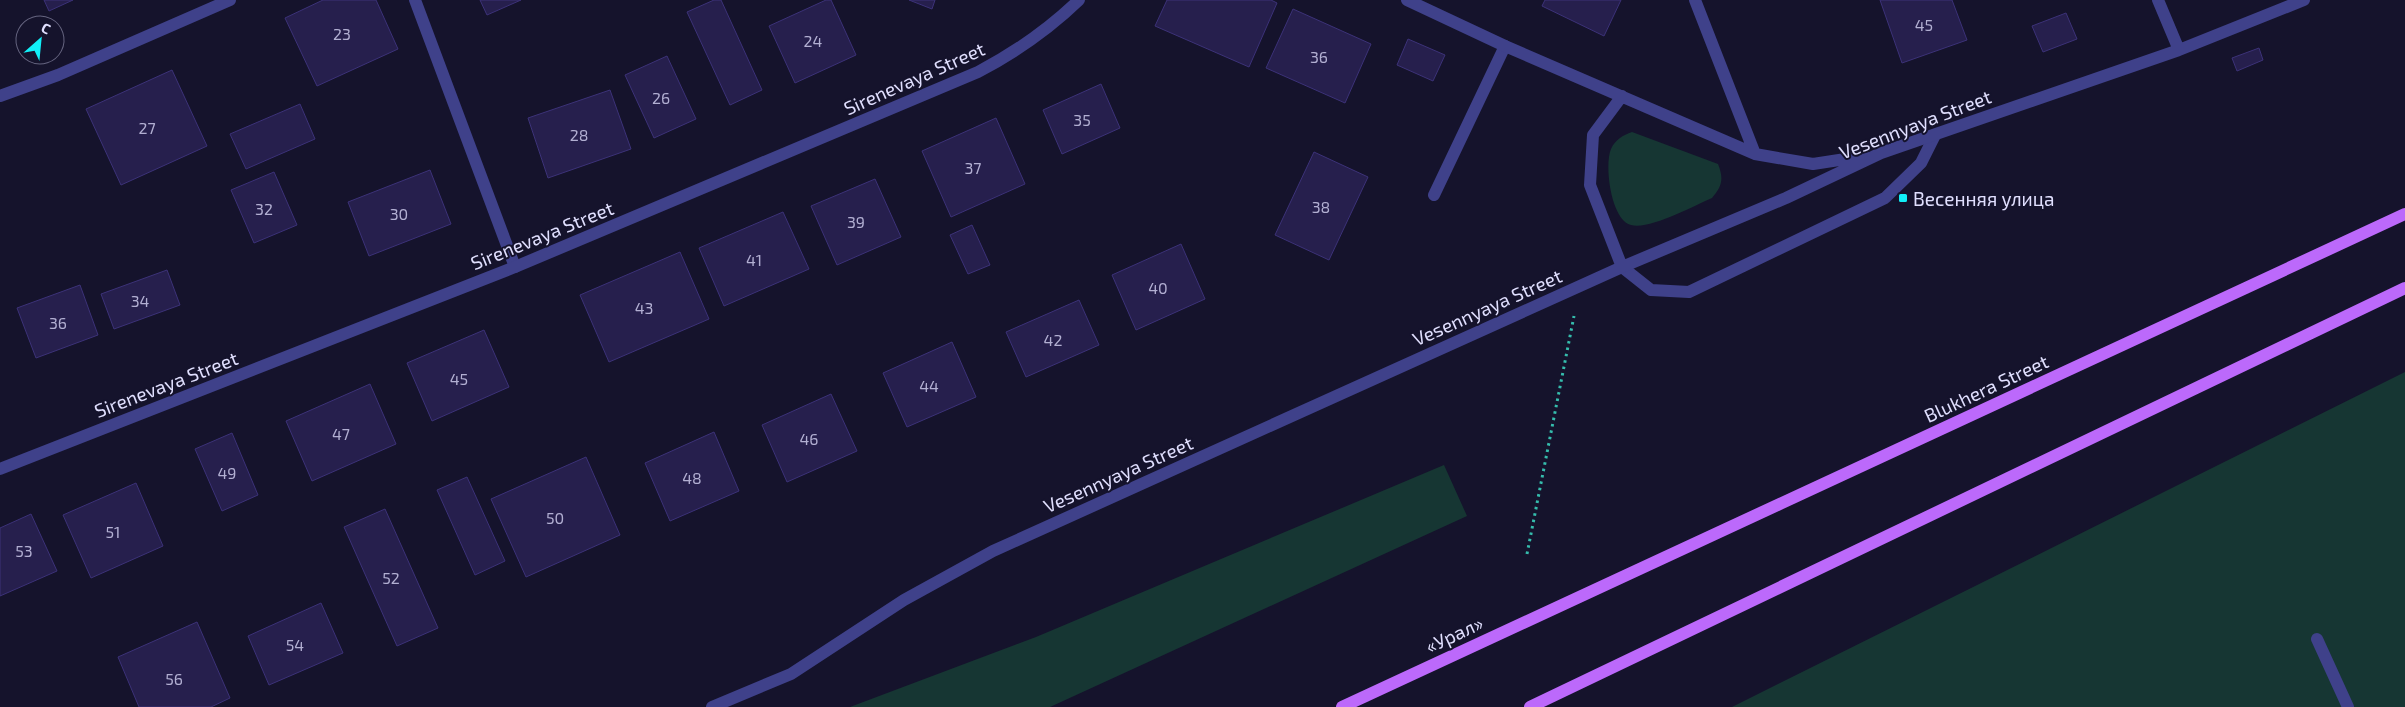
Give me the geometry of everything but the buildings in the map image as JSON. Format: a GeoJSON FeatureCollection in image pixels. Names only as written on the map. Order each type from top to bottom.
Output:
{"type":"FeatureCollection","features":[{"type":"Feature","properties":{"kind":"main road","name":"Blukhera Street"},"geometry":{"type":"LineString","coordinates":[[1582,596],[2405,214]]}},
{"type":"Feature","properties":{"kind":"main road"},"geometry":{"type":"LineString","coordinates":[[1530,707],[2405,288]]}},
{"type":"Feature","properties":{"kind":"main road","name":"«Урал»"},"geometry":{"type":"LineString","coordinates":[[1342,707],[1582,596]]}},
{"type":"Feature","properties":{"kind":"street"},"geometry":{"type":"LineString","coordinates":[[0,96],[58,75],[230,0]]}},
{"type":"Feature","properties":{"kind":"street"},"geometry":{"type":"LineString","coordinates":[[415,0],[515,267]]}},
{"type":"Feature","properties":{"kind":"street","name":"Sirenevaya Street"},"geometry":{"type":"LineString","coordinates":[[0,469],[515,267],[978,72],[1013,53],[1054,25],[1079,0]]}},
{"type":"Feature","properties":{"kind":"street"},"geometry":{"type":"LineString","coordinates":[[1407,0],[1505,46],[1756,154],[1813,164],[1882,153]]}},
{"type":"Feature","properties":{"kind":"street"},"geometry":{"type":"LineString","coordinates":[[1695,0],[1756,154]]}},
{"type":"Feature","properties":{"kind":"street"},"geometry":{"type":"LineString","coordinates":[[2158,0],[2179,50]]}},
{"type":"Feature","properties":{"kind":"street","name":"Vesennyaya Street"},"geometry":{"type":"LineString","coordinates":[[712,707],[791,674],[904,600],[993,551],[1622,267],[1786,198],[1882,153],[2179,50],[2304,0]]}},
{"type":"Feature","properties":{"kind":"street"},"geometry":{"type":"LineString","coordinates":[[1434,195],[1505,46]]}},
{"type":"Feature","properties":{"kind":"street"},"geometry":{"type":"LineString","coordinates":[[1622,96],[1593,135],[1590,185],[1622,267],[1650,290],[1690,292],[1885,198],[1921,163],[1935,135]]}},
{"type":"Feature","properties":{"kind":"street"},"geometry":{"type":"LineString","coordinates":[[2316,639],[2348,707]]}},
{"type":"Feature","properties":{"kind":"path"},"geometry":{"type":"LineString","coordinates":[[1527,554],[1580,286]]}},
{"type":"Feature","properties":{"kind":"green space"},"geometry":{"type":"Polygon","coordinates":[[[1632,132],[1718,164],[1721,182],[1712,198],[1649,224],[1639,226],[1631,225],[1624,221],[1614,203],[1608,167],[1611,149],[1617,140],[1632,132]]]}},
{"type":"Feature","properties":{"kind":"green space"},"geometry":{"type":"Polygon","coordinates":[[[2405,372],[2405,707],[1732,707],[2405,372]]]}},
{"type":"Feature","properties":{"kind":"green space"},"geometry":{"type":"Polygon","coordinates":[[[1444,465],[1467,516],[1050,707],[850,707],[1036,637],[1444,465]]]}},
{"type":"Feature","properties":{"kind":"place","name":"Весенняя улица"},"geometry":{"type":"Point","coordinates":[1903,198]}}]}
